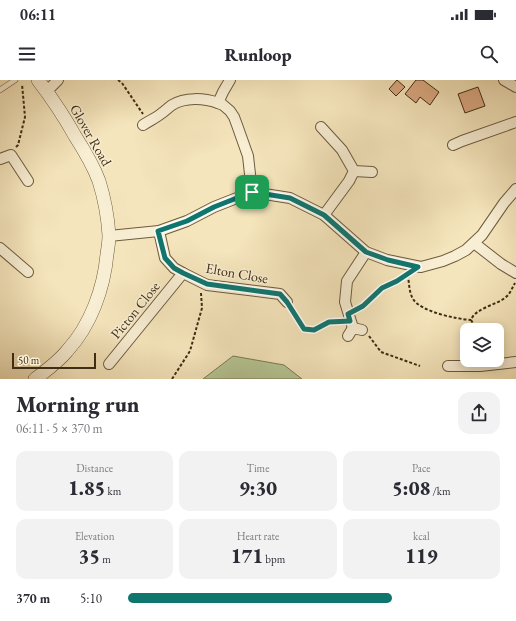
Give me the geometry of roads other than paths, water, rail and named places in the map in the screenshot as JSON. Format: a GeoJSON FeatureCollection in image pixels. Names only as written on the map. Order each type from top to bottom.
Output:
{"type":"FeatureCollection","features":[{"type":"Feature","properties":{"kind":"street","name":"Glover Road"},"geometry":{"type":"LineString","coordinates":[[35,379],[50,368],[68,350],[82,331],[92,312],[105,270],[109,236],[99,182],[89,158],[38,80]]}},
{"type":"Feature","properties":{"kind":"street"},"geometry":{"type":"LineString","coordinates":[[46,91],[58,80]]}},
{"type":"Feature","properties":{"kind":"street"},"geometry":{"type":"LineString","coordinates":[[218,103],[230,80]]}},
{"type":"Feature","properties":{"kind":"street"},"geometry":{"type":"LineString","coordinates":[[504,80],[516,87]]}},
{"type":"Feature","properties":{"kind":"street"},"geometry":{"type":"LineString","coordinates":[[146,124],[173,105],[186,101],[198,99],[218,103],[230,111],[237,125],[248,156],[252,192]]}},
{"type":"Feature","properties":{"kind":"street"},"geometry":{"type":"LineString","coordinates":[[453,145],[516,122]]}},
{"type":"Feature","properties":{"kind":"street"},"geometry":{"type":"LineString","coordinates":[[322,127],[342,150],[354,171]]}},
{"type":"Feature","properties":{"kind":"street"},"geometry":{"type":"LineString","coordinates":[[0,159],[11,155],[28,181]]}},
{"type":"Feature","properties":{"kind":"street"},"geometry":{"type":"LineString","coordinates":[[324,215],[349,181],[354,171]]}},
{"type":"Feature","properties":{"kind":"street"},"geometry":{"type":"LineString","coordinates":[[354,171],[372,172]]}},
{"type":"Feature","properties":{"kind":"street"},"geometry":{"type":"LineString","coordinates":[[109,236],[158,231],[187,221],[214,207],[252,192],[290,198],[324,215],[366,252],[388,260],[421,267],[443,261],[466,250],[488,227],[504,202],[516,189]]}},
{"type":"Feature","properties":{"kind":"street","name":"Elton Close"},"geometry":{"type":"LineString","coordinates":[[158,231],[165,258],[174,268],[183,273],[213,286],[280,294],[287,302]]}},
{"type":"Feature","properties":{"kind":"street"},"geometry":{"type":"LineString","coordinates":[[474,243],[501,264],[516,273]]}},
{"type":"Feature","properties":{"kind":"street"},"geometry":{"type":"LineString","coordinates":[[0,248],[28,272]]}},
{"type":"Feature","properties":{"kind":"street"},"geometry":{"type":"LineString","coordinates":[[352,326],[345,302],[347,281],[366,252]]}},
{"type":"Feature","properties":{"kind":"street","name":"Picton Close"},"geometry":{"type":"LineString","coordinates":[[109,364],[183,273]]}},
{"type":"Feature","properties":{"kind":"street"},"geometry":{"type":"LineString","coordinates":[[504,362],[516,362]]}},
{"type":"Feature","properties":{"kind":"street"},"geometry":{"type":"LineString","coordinates":[[448,366],[460,366]]}},
{"type":"Feature","properties":{"kind":"lane"},"geometry":{"type":"LineString","coordinates":[[0,90],[15,80]]}}]}
